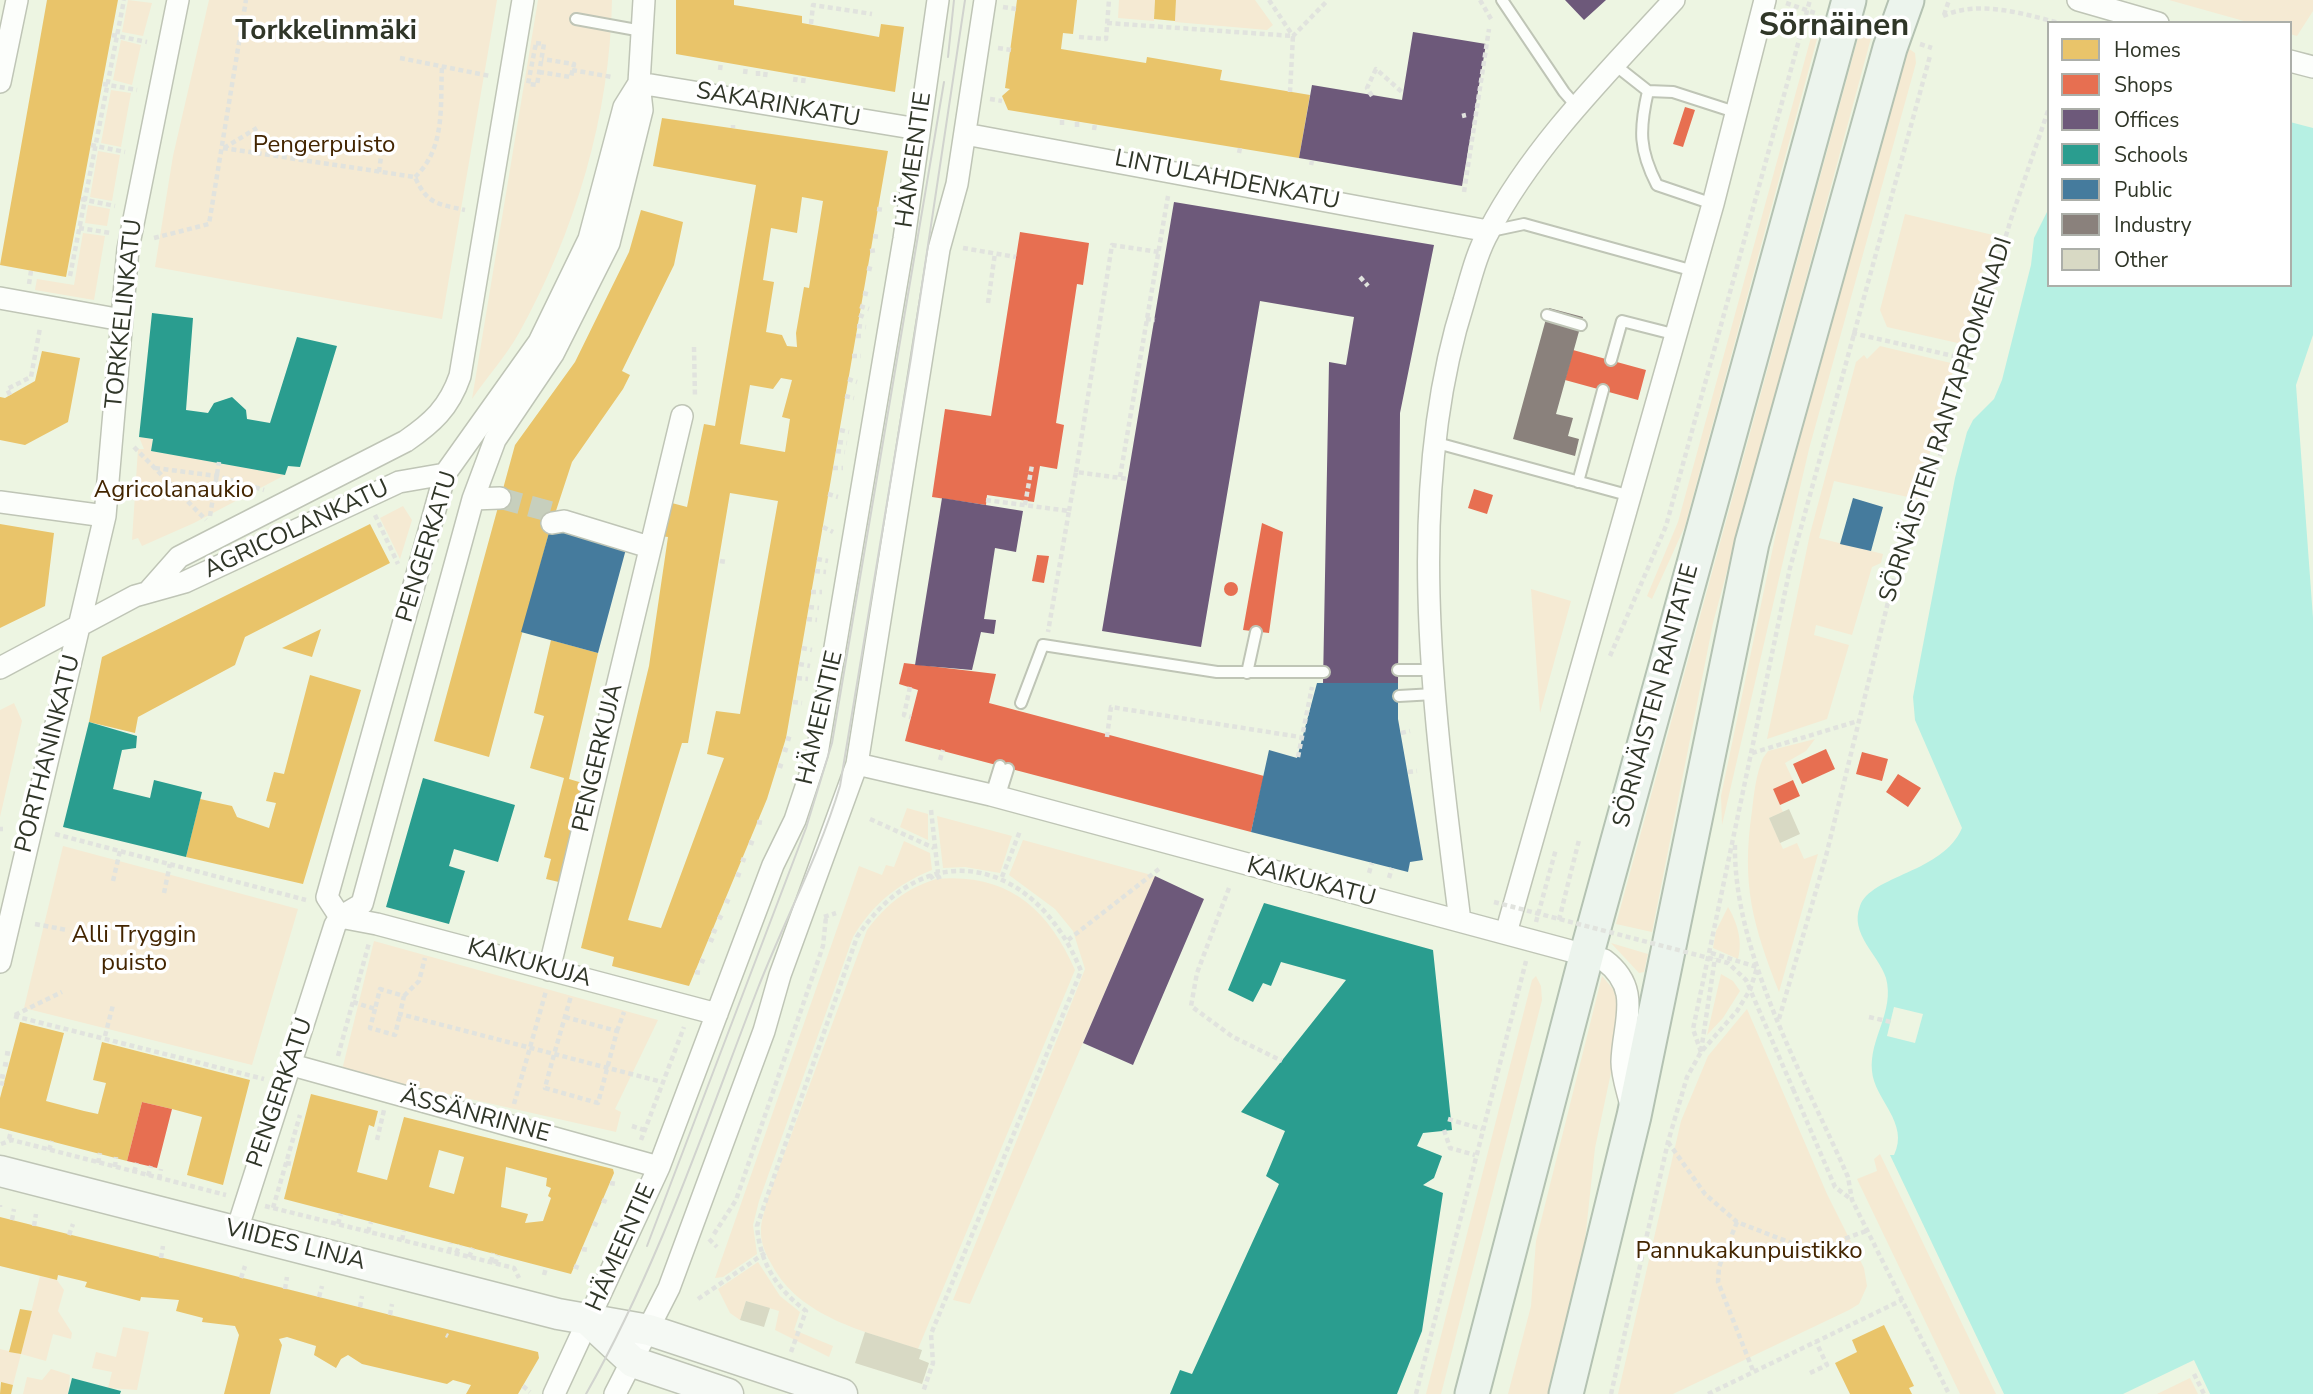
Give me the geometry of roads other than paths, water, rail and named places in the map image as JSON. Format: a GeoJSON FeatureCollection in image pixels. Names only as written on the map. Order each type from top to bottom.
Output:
{"type":"FeatureCollection","features":[{"type":"Feature","properties":{"kind":"main road","name":"SÖRNÄISTEN RANTATIE"},"geometry":{"type":"LineString","coordinates":[[1472,1394],[1587,953],[1849,0]]}},
{"type":"Feature","properties":{"kind":"main road"},"geometry":{"type":"LineString","coordinates":[[1566,1394],[1634,1116],[1752,543],[1890,48],[1907,0]]}},
{"type":"Feature","properties":{"kind":"street"},"geometry":{"type":"LineString","coordinates":[[0,82],[18,0]]}},
{"type":"Feature","properties":{"kind":"street","name":"TORKKELINKATU"},"geometry":{"type":"LineString","coordinates":[[79,628],[105,516],[128,249],[178,0]]}},
{"type":"Feature","properties":{"kind":"street","name":"AGRICOLANKATU"},"geometry":{"type":"LineString","coordinates":[[149,591],[179,557],[406,441],[433,423],[452,400],[460,376],[523,0]]}},
{"type":"Feature","properties":{"kind":"street","name":"PENGERKATU"},"geometry":{"type":"LineString","coordinates":[[237,1230],[330,941],[340,917],[362,904],[473,499],[495,440],[553,354],[609,243],[642,110],[639,83],[644,0]]}},
{"type":"Feature","properties":{"kind":"street","name":"HÄMEENTIE"},"geometry":{"type":"LineString","coordinates":[[554,1394],[590,1322],[659,1167],[772,865],[795,820],[823,731],[904,239],[938,0]]}},
{"type":"Feature","properties":{"kind":"street","name":"HÄMEENTIE"},"geometry":{"type":"LineString","coordinates":[[615,1394],[669,1288],[764,1031],[779,975],[857,764],[940,249],[957,184],[985,0]]}},
{"type":"Feature","properties":{"kind":"street"},"geometry":{"type":"LineString","coordinates":[[1461,921],[1434,694],[1429,535],[1448,351],[1488,231],[1517,184],[1578,108],[1674,0]]}},
{"type":"Feature","properties":{"kind":"street"},"geometry":{"type":"LineString","coordinates":[[1506,933],[1713,204],[1765,0]]}},
{"type":"Feature","properties":{"kind":"street"},"geometry":{"type":"LineString","coordinates":[[2078,0],[2151,21]]}},
{"type":"Feature","properties":{"kind":"street"},"geometry":{"type":"LineString","coordinates":[[2292,62],[2313,68]]}},
{"type":"Feature","properties":{"kind":"street","name":"PENGERKATU"},"geometry":{"type":"LineString","coordinates":[[340,917],[327,897],[445,474],[539,342],[589,239],[624,107],[639,83]]}},
{"type":"Feature","properties":{"kind":"street","name":"SAKARINKATU"},"geometry":{"type":"LineString","coordinates":[[639,83],[918,129]]}},
{"type":"Feature","properties":{"kind":"street","name":"LINTULAHDENKATU"},"geometry":{"type":"LineString","coordinates":[[965,134],[1488,231]]}},
{"type":"Feature","properties":{"kind":"street"},"geometry":{"type":"LineString","coordinates":[[0,298],[122,320]]}},
{"type":"Feature","properties":{"kind":"street","name":"PENGERKUJA"},"geometry":{"type":"LineString","coordinates":[[549,975],[649,547],[689,409]]}},
{"type":"Feature","properties":{"kind":"street","name":"AGRICOLANKATU"},"geometry":{"type":"LineString","coordinates":[[0,668],[149,591],[185,582],[399,482],[445,474]]}},
{"type":"Feature","properties":{"kind":"street"},"geometry":{"type":"LineString","coordinates":[[473,499],[499,504]]}},
{"type":"Feature","properties":{"kind":"street"},"geometry":{"type":"LineString","coordinates":[[0,502],[105,516]]}},
{"type":"Feature","properties":{"kind":"street"},"geometry":{"type":"LineString","coordinates":[[557,519],[649,547]]}},
{"type":"Feature","properties":{"kind":"street","name":"PORTHANINKATU"},"geometry":{"type":"LineString","coordinates":[[0,962],[79,628]]}},
{"type":"Feature","properties":{"kind":"street","name":"KAIKUKATU"},"geometry":{"type":"LineString","coordinates":[[857,764],[922,778],[1587,953],[1613,966],[1626,991],[1629,1007],[1622,1065],[1634,1116]]}},
{"type":"Feature","properties":{"kind":"street","name":"KAIKUKUJA"},"geometry":{"type":"LineString","coordinates":[[340,917],[377,923],[549,975],[717,1014]]}},
{"type":"Feature","properties":{"kind":"street","name":"ÄSSÄNRINNE"},"geometry":{"type":"LineString","coordinates":[[287,1075],[389,1093],[659,1167]]}},
{"type":"Feature","properties":{"kind":"street","name":"VIIDES LINJA"},"geometry":{"type":"LineString","coordinates":[[0,1171],[590,1322],[649,1330],[842,1394]]}},
{"type":"Feature","properties":{"kind":"street","name":"VIIDES LINJA"},"geometry":{"type":"LineString","coordinates":[[590,1322],[633,1362]]}},
{"type":"Feature","properties":{"kind":"street"},"geometry":{"type":"LineString","coordinates":[[633,1362],[728,1394]]}},
{"type":"Feature","properties":{"kind":"lane"},"geometry":{"type":"LineString","coordinates":[[1502,0],[1564,92],[1578,108]]}},
{"type":"Feature","properties":{"kind":"lane"},"geometry":{"type":"LineString","coordinates":[[576,19],[642,31]]}},
{"type":"Feature","properties":{"kind":"lane"},"geometry":{"type":"LineString","coordinates":[[1615,65],[1648,91],[1673,92],[1738,113]]}},
{"type":"Feature","properties":{"kind":"lane"},"geometry":{"type":"LineString","coordinates":[[1648,91],[1640,125],[1645,161],[1657,185],[1713,204]]}},
{"type":"Feature","properties":{"kind":"lane"},"geometry":{"type":"LineString","coordinates":[[1488,231],[1524,224],[1694,271]]}},
{"type":"Feature","properties":{"kind":"lane"},"geometry":{"type":"LineString","coordinates":[[1547,315],[1581,325]]}},
{"type":"Feature","properties":{"kind":"lane"},"geometry":{"type":"LineString","coordinates":[[1611,360],[1622,321],[1676,335]]}},
{"type":"Feature","properties":{"kind":"lane"},"geometry":{"type":"LineString","coordinates":[[1578,482],[1603,390]]}},
{"type":"Feature","properties":{"kind":"lane"},"geometry":{"type":"LineString","coordinates":[[1437,443],[1631,496]]}},
{"type":"Feature","properties":{"kind":"lane"},"geometry":{"type":"LineString","coordinates":[[1247,673],[1256,632]]}},
{"type":"Feature","properties":{"kind":"lane"},"geometry":{"type":"LineString","coordinates":[[1019,708],[1043,645],[1217,672],[1324,672]]}},
{"type":"Feature","properties":{"kind":"lane"},"geometry":{"type":"LineString","coordinates":[[1398,670],[1433,670]]}},
{"type":"Feature","properties":{"kind":"lane"},"geometry":{"type":"LineString","coordinates":[[1399,696],[1434,694]]}},
{"type":"Feature","properties":{"kind":"lane"},"geometry":{"type":"LineString","coordinates":[[995,797],[1004,767]]}},
{"type":"Feature","properties":{"kind":"water"},"geometry":{"type":"Polygon","coordinates":[[[2292,123],[2313,128],[2313,335],[2296,385],[2313,618],[2313,1394],[2210,1394],[2194,1360],[2123,1394],[2004,1394],[1890,1155],[1894,1155],[1898,1132],[1872,1071],[1874,1047],[1885,1014],[1888,990],[1882,969],[1858,926],[1858,916],[1860,906],[1867,896],[1878,887],[1940,855],[1953,843],[1962,828],[1915,720],[1913,697],[1955,478],[1967,432],[1973,420],[1994,399],[2002,380],[2031,265],[2034,238],[2047,212],[2047,287],[2292,287],[2292,123]]]}},
{"type":"Feature","properties":{"kind":"tunnel"},"geometry":{"type":"LineString","coordinates":[[500,498],[555,513]]}},
{"type":"Feature","properties":{"kind":"tram line"},"geometry":{"type":"LineString","coordinates":[[948,57],[954,0]]}},
{"type":"Feature","properties":{"kind":"tram line"},"geometry":{"type":"LineString","coordinates":[[586,1394],[659,1245],[758,988],[822,837],[840,786],[911,358],[965,0]]}},
{"type":"Feature","properties":{"kind":"tram line"},"geometry":{"type":"LineString","coordinates":[[647,1246],[806,828],[832,743],[944,82]]}},
{"type":"Feature","properties":{"kind":"district","name":"Sörnäinen"},"geometry":{"type":"Point","coordinates":[1834,27]}},
{"type":"Feature","properties":{"kind":"district","name":"Torkkelinmäki"},"geometry":{"type":"Point","coordinates":[326,32]}},
{"type":"Feature","properties":{"kind":"park label","name":"Pengerpuisto"},"geometry":{"type":"Point","coordinates":[324,146]}},
{"type":"Feature","properties":{"kind":"park label","name":"Agricolanaukio"},"geometry":{"type":"Point","coordinates":[174,491]}},
{"type":"Feature","properties":{"kind":"park label","name":"Alli Tryggin puisto"},"geometry":{"type":"Point","coordinates":[134,950]}},
{"type":"Feature","properties":{"kind":"park label","name":"Pannukakunpuistikko"},"geometry":{"type":"Point","coordinates":[1749,1252]}}]}
